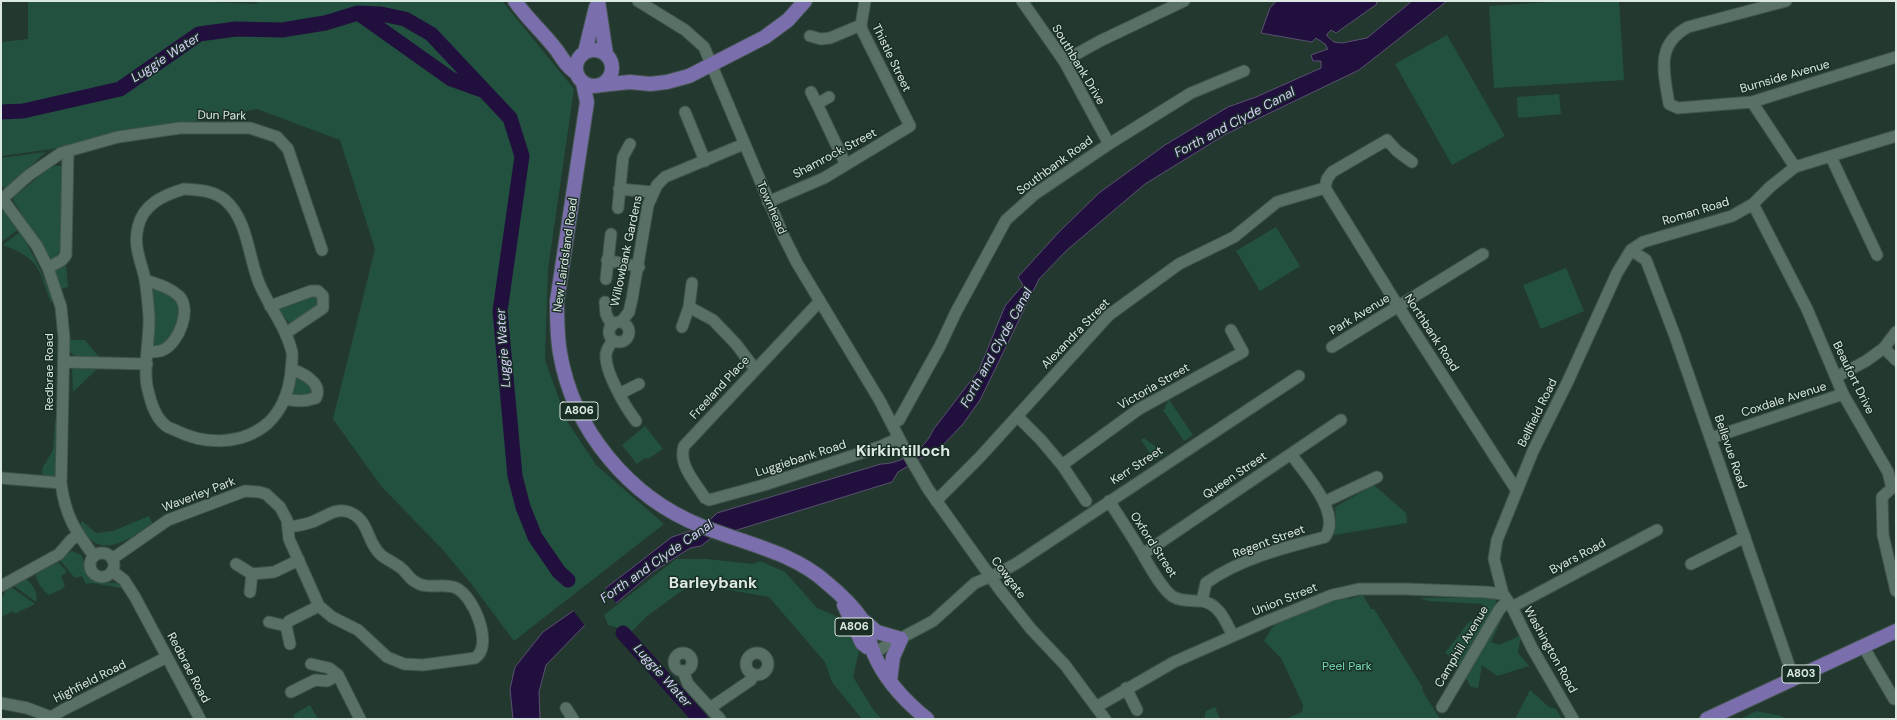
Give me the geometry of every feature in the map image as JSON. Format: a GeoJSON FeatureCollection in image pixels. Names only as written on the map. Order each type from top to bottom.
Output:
{"type":"FeatureCollection","features":[{"type":"Feature","properties":{"kind":"main road"},"geometry":{"type":"LineString","coordinates":[[515,1],[565,64],[589,86],[630,82],[650,84],[667,82],[689,76],[765,37],[788,20],[805,1]]}},
{"type":"Feature","properties":{"kind":"main road"},"geometry":{"type":"LineString","coordinates":[[580,78],[576,62],[584,52],[598,1]]}},
{"type":"Feature","properties":{"kind":"main road"},"geometry":{"type":"LineString","coordinates":[[598,1],[610,76],[600,85]]}},
{"type":"Feature","properties":{"kind":"main road"},"geometry":{"type":"LineString","coordinates":[[557,52],[584,52],[598,50],[630,82]]}},
{"type":"Feature","properties":{"kind":"main road","name":"New Lairdsland Road"},"geometry":{"type":"LineString","coordinates":[[580,78],[587,102],[557,301],[557,322],[562,361],[570,389],[580,412],[607,455],[642,491],[680,516],[702,526],[785,557],[810,569],[828,583],[862,619],[870,639],[873,653]]}},
{"type":"Feature","properties":{"kind":"main road","name":"New Lairdsland Road"},"geometry":{"type":"LineString","coordinates":[[587,102],[600,85]]}},
{"type":"Feature","properties":{"kind":"main road","name":"New Lairdsland Road"},"geometry":{"type":"LineString","coordinates":[[840,596],[848,616],[862,643],[873,653]]}},
{"type":"Feature","properties":{"kind":"main road"},"geometry":{"type":"LineString","coordinates":[[862,619],[874,630],[902,639],[893,657],[890,681]]}},
{"type":"Feature","properties":{"kind":"main road","name":"A803"},"geometry":{"type":"LineString","coordinates":[[1708,719],[1896,631]]}},
{"type":"Feature","properties":{"kind":"main road","name":"A806"},"geometry":{"type":"LineString","coordinates":[[873,653],[890,681],[903,698],[927,719]]}},
{"type":"Feature","properties":{"kind":"street","name":"Townhead"},"geometry":{"type":"LineString","coordinates":[[638,1],[685,30],[704,47],[786,242],[820,301],[867,377],[900,441]]}},
{"type":"Feature","properties":{"kind":"street","name":"Thistle Street"},"geometry":{"type":"LineString","coordinates":[[865,1],[861,25],[910,124]]}},
{"type":"Feature","properties":{"kind":"street","name":"Southbank Drive"},"geometry":{"type":"LineString","coordinates":[[1022,1],[1064,61],[1109,144]]}},
{"type":"Feature","properties":{"kind":"street"},"geometry":{"type":"LineString","coordinates":[[1064,61],[1100,41],[1183,1]]}},
{"type":"Feature","properties":{"kind":"street","name":"Burnside Avenue"},"geometry":{"type":"LineString","coordinates":[[1786,1],[1688,28],[1676,34],[1669,41],[1665,56],[1664,74],[1669,104],[1678,108],[1752,102],[1896,57]]}},
{"type":"Feature","properties":{"kind":"street"},"geometry":{"type":"LineString","coordinates":[[810,36],[821,39],[830,38],[861,25]]}},
{"type":"Feature","properties":{"kind":"street","name":"Southbank Road"},"geometry":{"type":"LineString","coordinates":[[892,424],[899,420],[940,346],[956,312],[1006,220],[1044,187],[1109,144],[1191,93],[1244,71]]}},
{"type":"Feature","properties":{"kind":"street"},"geometry":{"type":"LineString","coordinates":[[811,92],[846,165]]}},
{"type":"Feature","properties":{"kind":"street"},"geometry":{"type":"LineString","coordinates":[[817,104],[829,97]]}},
{"type":"Feature","properties":{"kind":"street"},"geometry":{"type":"LineString","coordinates":[[1752,102],[1795,167]]}},
{"type":"Feature","properties":{"kind":"street"},"geometry":{"type":"LineString","coordinates":[[685,112],[705,161]]}},
{"type":"Feature","properties":{"kind":"street","name":"Shamrock Street"},"geometry":{"type":"LineString","coordinates":[[768,202],[824,178],[908,129],[910,124]]}},
{"type":"Feature","properties":{"kind":"street","name":"Dun Park"},"geometry":{"type":"LineString","coordinates":[[2,198],[29,175],[61,153],[68,151],[118,137],[180,128],[250,128],[277,137],[288,150],[322,250]]}},
{"type":"Feature","properties":{"kind":"street","name":"Roman Road"},"geometry":{"type":"LineString","coordinates":[[1631,250],[1643,242],[1732,216],[1753,204],[1770,187],[1795,167],[1896,136]]}},
{"type":"Feature","properties":{"kind":"street"},"geometry":{"type":"LineString","coordinates":[[1325,188],[1327,179],[1332,172],[1387,140],[1397,151],[1412,162]]}},
{"type":"Feature","properties":{"kind":"street"},"geometry":{"type":"LineString","coordinates":[[618,208],[623,157],[630,144]]}},
{"type":"Feature","properties":{"kind":"street","name":"Willowbank Gardens"},"geometry":{"type":"LineString","coordinates":[[613,340],[609,332],[629,312],[639,267],[648,206],[652,192],[665,177],[744,144]]}},
{"type":"Feature","properties":{"kind":"street"},"geometry":{"type":"LineString","coordinates":[[48,268],[62,260],[66,255],[68,151]]}},
{"type":"Feature","properties":{"kind":"street"},"geometry":{"type":"LineString","coordinates":[[1831,157],[1877,255]]}},
{"type":"Feature","properties":{"kind":"street"},"geometry":{"type":"LineString","coordinates":[[184,188],[213,193],[225,200],[235,212],[242,225],[259,282],[270,306],[286,333],[292,354],[290,382],[284,399],[268,423],[249,434],[228,440],[201,440],[187,436],[165,425],[152,405],[147,384],[149,317],[145,280],[135,244],[138,226],[146,211],[156,199],[184,188]]}},
{"type":"Feature","properties":{"kind":"street","name":"Northbank Road"},"geometry":{"type":"LineString","coordinates":[[1325,188],[1398,306],[1517,491]]}},
{"type":"Feature","properties":{"kind":"street","name":"Alexandra Street"},"geometry":{"type":"LineString","coordinates":[[936,501],[970,467],[1109,315],[1179,264],[1234,237],[1277,202],[1325,188]]}},
{"type":"Feature","properties":{"kind":"street"},"geometry":{"type":"LineString","coordinates":[[619,189],[652,192]]}},
{"type":"Feature","properties":{"kind":"street","name":"Redbrae Road"},"geometry":{"type":"LineString","coordinates":[[2,198],[37,246],[48,268],[61,307],[64,362],[62,483],[67,513],[78,535],[94,556]]}},
{"type":"Feature","properties":{"kind":"street","name":"Beaufort Drive"},"geometry":{"type":"LineString","coordinates":[[1753,204],[1807,309],[1843,394],[1888,472],[1892,488],[1882,498],[1883,535],[1896,591]]}},
{"type":"Feature","properties":{"kind":"street"},"geometry":{"type":"LineString","coordinates":[[606,279],[611,234]]}},
{"type":"Feature","properties":{"kind":"street","name":"Bellevue Road"},"geometry":{"type":"LineString","coordinates":[[1631,250],[1646,260],[1675,336],[1791,671]]}},
{"type":"Feature","properties":{"kind":"street","name":"Bellfield Road"},"geometry":{"type":"LineString","coordinates":[[1507,601],[1494,559],[1497,540],[1533,451],[1568,381],[1617,273],[1631,250]]}},
{"type":"Feature","properties":{"kind":"street","name":"Park Avenue"},"geometry":{"type":"LineString","coordinates":[[1332,347],[1483,254]]}},
{"type":"Feature","properties":{"kind":"street"},"geometry":{"type":"LineString","coordinates":[[607,260],[639,267]]}},
{"type":"Feature","properties":{"kind":"street"},"geometry":{"type":"LineString","coordinates":[[145,280],[166,287],[179,296],[182,301],[184,311],[182,326],[177,338],[163,350],[148,352]]}},
{"type":"Feature","properties":{"kind":"street"},"geometry":{"type":"LineString","coordinates":[[682,327],[688,307],[692,283]]}},
{"type":"Feature","properties":{"kind":"street"},"geometry":{"type":"LineString","coordinates":[[270,306],[311,291],[318,291],[323,296],[323,308],[286,333]]}},
{"type":"Feature","properties":{"kind":"street","name":"Freeland Place"},"geometry":{"type":"LineString","coordinates":[[709,500],[705,498],[683,463],[681,453],[684,446],[820,301]]}},
{"type":"Feature","properties":{"kind":"street","name":"Willowbank Gardens"},"geometry":{"type":"LineString","coordinates":[[605,302],[606,314],[616,324],[627,325],[629,335],[623,342],[613,340]]}},
{"type":"Feature","properties":{"kind":"street"},"geometry":{"type":"LineString","coordinates":[[688,307],[713,320],[736,344],[755,369]]}},
{"type":"Feature","properties":{"kind":"street","name":"Victoria Street"},"geometry":{"type":"LineString","coordinates":[[1062,465],[1139,409],[1243,352],[1231,330]]}},
{"type":"Feature","properties":{"kind":"street"},"geometry":{"type":"LineString","coordinates":[[1836,377],[1866,361],[1884,348],[1896,332]]}},
{"type":"Feature","properties":{"kind":"street","name":"Willowbank Gardens"},"geometry":{"type":"LineString","coordinates":[[613,340],[608,348],[607,362],[619,394],[636,421]]}},
{"type":"Feature","properties":{"kind":"street"},"geometry":{"type":"LineString","coordinates":[[1884,348],[1896,360]]}},
{"type":"Feature","properties":{"kind":"street"},"geometry":{"type":"LineString","coordinates":[[64,362],[147,364]]}},
{"type":"Feature","properties":{"kind":"street"},"geometry":{"type":"LineString","coordinates":[[284,399],[297,402],[307,401],[316,398],[318,393],[317,387],[308,378],[302,373],[291,369]]}},
{"type":"Feature","properties":{"kind":"street","name":"Kerr Street"},"geometry":{"type":"LineString","coordinates":[[873,653],[902,639],[933,621],[975,582],[1017,563],[1298,376]]}},
{"type":"Feature","properties":{"kind":"street"},"geometry":{"type":"LineString","coordinates":[[619,394],[639,384]]}},
{"type":"Feature","properties":{"kind":"street","name":"Coxdale Avenue"},"geometry":{"type":"LineString","coordinates":[[1711,438],[1843,394]]}},
{"type":"Feature","properties":{"kind":"street"},"geometry":{"type":"LineString","coordinates":[[1017,416],[1042,440],[1062,465],[1086,501]]}},
{"type":"Feature","properties":{"kind":"street","name":"Queen Street"},"geometry":{"type":"LineString","coordinates":[[1142,554],[1341,420]]}},
{"type":"Feature","properties":{"kind":"street","name":"Luggiebank Road"},"geometry":{"type":"LineString","coordinates":[[709,500],[764,485],[900,441]]}},
{"type":"Feature","properties":{"kind":"street","name":"Cowgate"},"geometry":{"type":"LineString","coordinates":[[900,441],[916,471],[990,576],[1031,629],[1065,665],[1105,719]]}},
{"type":"Feature","properties":{"kind":"street","name":"Regent Street"},"geometry":{"type":"LineString","coordinates":[[1202,601],[1206,583],[1213,578],[1256,558],[1286,547],[1325,537],[1330,526],[1330,517],[1324,502],[1291,454]]}},
{"type":"Feature","properties":{"kind":"street"},"geometry":{"type":"LineString","coordinates":[[1324,502],[1377,477]]}},
{"type":"Feature","properties":{"kind":"street"},"geometry":{"type":"LineString","coordinates":[[1,478],[62,483]]}},
{"type":"Feature","properties":{"kind":"street","name":"Waverley Park"},"geometry":{"type":"LineString","coordinates":[[112,559],[168,520],[245,491],[259,492],[274,500],[284,513],[288,527],[289,539],[319,606],[332,617],[364,634],[387,657],[404,664],[423,665],[475,658],[480,653],[482,647],[478,617],[472,603],[466,596],[454,587],[424,586],[414,582],[401,568],[381,555],[375,546],[365,524],[357,517],[348,512],[334,512],[314,522],[288,527]]}},
{"type":"Feature","properties":{"kind":"street","name":"Oxford Street"},"geometry":{"type":"LineString","coordinates":[[1109,501],[1154,573],[1171,595],[1178,599],[1192,602],[1202,601],[1211,604],[1218,610],[1233,636]]}},
{"type":"Feature","properties":{"kind":"street","name":"Byars Road"},"geometry":{"type":"LineString","coordinates":[[1507,601],[1656,530]]}},
{"type":"Feature","properties":{"kind":"street"},"geometry":{"type":"LineString","coordinates":[[1,586],[59,554],[71,540],[78,535]]}},
{"type":"Feature","properties":{"kind":"street"},"geometry":{"type":"LineString","coordinates":[[1691,564],[1745,537]]}},
{"type":"Feature","properties":{"kind":"street"},"geometry":{"type":"LineString","coordinates":[[101,553],[106,554],[112,559],[114,564],[112,571],[101,577],[93,573],[90,565],[94,556],[101,553]]}},
{"type":"Feature","properties":{"kind":"street"},"geometry":{"type":"LineString","coordinates":[[236,564],[252,574],[274,572],[299,560]]}},
{"type":"Feature","properties":{"kind":"street","name":"Redbrae Road"},"geometry":{"type":"LineString","coordinates":[[112,571],[124,580],[130,588],[200,719]]}},
{"type":"Feature","properties":{"kind":"street"},"geometry":{"type":"LineString","coordinates":[[250,592],[252,574]]}},
{"type":"Feature","properties":{"kind":"street","name":"Union Street"},"geometry":{"type":"LineString","coordinates":[[1096,707],[1126,688],[1174,662],[1332,595],[1359,589],[1406,589],[1485,592],[1507,601]]}},
{"type":"Feature","properties":{"kind":"street","name":"Camphill Avenue"},"geometry":{"type":"LineString","coordinates":[[1442,707],[1499,610],[1507,601]]}},
{"type":"Feature","properties":{"kind":"street","name":"Washington Road"},"geometry":{"type":"LineString","coordinates":[[1507,601],[1573,719]]}},
{"type":"Feature","properties":{"kind":"street"},"geometry":{"type":"LineString","coordinates":[[290,644],[286,626],[289,621],[319,606]]}},
{"type":"Feature","properties":{"kind":"street"},"geometry":{"type":"LineString","coordinates":[[269,622],[286,626]]}},
{"type":"Feature","properties":{"kind":"street"},"geometry":{"type":"LineString","coordinates":[[1863,646],[1894,698]]}},
{"type":"Feature","properties":{"kind":"street","name":"Highfield Road"},"geometry":{"type":"LineString","coordinates":[[1,703],[27,708],[51,718],[63,710],[167,657]]}},
{"type":"Feature","properties":{"kind":"street"},"geometry":{"type":"LineString","coordinates":[[311,664],[329,668],[338,675],[360,719]]}},
{"type":"Feature","properties":{"kind":"street"},"geometry":{"type":"LineString","coordinates":[[683,671],[688,684],[720,719]]}},
{"type":"Feature","properties":{"kind":"street"},"geometry":{"type":"LineString","coordinates":[[710,708],[751,680],[752,674]]}},
{"type":"Feature","properties":{"kind":"street"},"geometry":{"type":"LineString","coordinates":[[291,692],[315,680],[327,681],[338,675]]}},
{"type":"Feature","properties":{"kind":"street"},"geometry":{"type":"LineString","coordinates":[[1126,688],[1137,710]]}},
{"type":"Feature","properties":{"kind":"street"},"geometry":{"type":"LineString","coordinates":[[566,708],[573,719]]}},
{"type":"Feature","properties":{"kind":"green space"},"geometry":{"type":"Polygon","coordinates":[[[28,1],[185,1],[257,4],[257,1],[502,1],[574,89],[548,269],[545,360],[567,421],[596,465],[664,524],[514,641],[470,582],[442,549],[381,486],[333,419],[375,249],[340,140],[257,109],[52,149],[1,156],[1,42],[28,39],[28,1]]]}},
{"type":"Feature","properties":{"kind":"green space"},"geometry":{"type":"Polygon","coordinates":[[[1569,1],[1619,1],[1624,80],[1494,88],[1489,6],[1569,1]]]}},
{"type":"Feature","properties":{"kind":"green space"},"geometry":{"type":"Polygon","coordinates":[[[1447,35],[1505,136],[1452,165],[1395,64],[1447,35]]]}},
{"type":"Feature","properties":{"kind":"green space"},"geometry":{"type":"Polygon","coordinates":[[[1559,94],[1561,114],[1518,118],[1517,97],[1559,94]]]}},
{"type":"Feature","properties":{"kind":"green space"},"geometry":{"type":"Polygon","coordinates":[[[46,152],[6,188],[1,187],[1,158],[46,152]]]}},
{"type":"Feature","properties":{"kind":"green space"},"geometry":{"type":"Polygon","coordinates":[[[62,166],[62,172],[60,252],[54,260],[49,258],[13,200],[14,197],[50,167],[62,166]]]}},
{"type":"Feature","properties":{"kind":"green space"},"geometry":{"type":"Polygon","coordinates":[[[1,207],[18,230],[1,242],[1,207]]]}},
{"type":"Feature","properties":{"kind":"green space"},"geometry":{"type":"Polygon","coordinates":[[[1276,227],[1300,266],[1260,291],[1236,251],[1276,227]]]}},
{"type":"Feature","properties":{"kind":"green space"},"geometry":{"type":"Polygon","coordinates":[[[20,232],[42,273],[52,299],[51,303],[36,266],[24,255],[3,245],[20,232]]]}},
{"type":"Feature","properties":{"kind":"green space"},"geometry":{"type":"Polygon","coordinates":[[[60,264],[66,266],[68,287],[59,289],[54,273],[60,264]]]}},
{"type":"Feature","properties":{"kind":"green space"},"geometry":{"type":"Polygon","coordinates":[[[1566,268],[1584,311],[1541,329],[1523,285],[1566,268]]]}},
{"type":"Feature","properties":{"kind":"green space"},"geometry":{"type":"Polygon","coordinates":[[[153,286],[179,298],[181,322],[162,348],[151,349],[153,286]]]}},
{"type":"Feature","properties":{"kind":"green space"},"geometry":{"type":"Polygon","coordinates":[[[314,294],[319,295],[322,304],[292,326],[278,309],[279,306],[314,294]]]}},
{"type":"Feature","properties":{"kind":"green space"},"geometry":{"type":"Polygon","coordinates":[[[68,340],[85,340],[99,357],[76,357],[69,351],[68,340]]]}},
{"type":"Feature","properties":{"kind":"green space"},"geometry":{"type":"Polygon","coordinates":[[[74,367],[99,367],[73,392],[72,369],[74,367]]]}},
{"type":"Feature","properties":{"kind":"green space"},"geometry":{"type":"Polygon","coordinates":[[[297,374],[307,380],[314,396],[291,396],[297,374]]]}},
{"type":"Feature","properties":{"kind":"green space"},"geometry":{"type":"Polygon","coordinates":[[[1167,397],[1193,435],[1184,441],[1163,410],[1166,408],[1164,406],[1168,403],[1164,399],[1167,397]]]}},
{"type":"Feature","properties":{"kind":"green space"},"geometry":{"type":"Polygon","coordinates":[[[55,421],[55,475],[52,478],[46,479],[42,473],[43,467],[53,450],[55,421]]]}},
{"type":"Feature","properties":{"kind":"green space"},"geometry":{"type":"Polygon","coordinates":[[[645,426],[663,449],[637,464],[622,445],[645,426]]]}},
{"type":"Feature","properties":{"kind":"green space"},"geometry":{"type":"Polygon","coordinates":[[[1144,438],[1165,454],[1155,460],[1141,440],[1144,438]]]}},
{"type":"Feature","properties":{"kind":"green space"},"geometry":{"type":"Polygon","coordinates":[[[1374,485],[1406,513],[1407,523],[1334,535],[1336,521],[1335,507],[1374,485]]]}},
{"type":"Feature","properties":{"kind":"green space"},"geometry":{"type":"Polygon","coordinates":[[[149,516],[152,523],[134,536],[114,544],[105,545],[96,543],[87,537],[80,526],[82,521],[96,533],[113,531],[149,516]]]}},
{"type":"Feature","properties":{"kind":"green space"},"geometry":{"type":"Polygon","coordinates":[[[72,551],[81,555],[84,561],[86,573],[94,581],[115,583],[123,587],[92,583],[86,584],[82,576],[75,578],[59,559],[72,551]]]}},
{"type":"Feature","properties":{"kind":"green space"},"geometry":{"type":"Polygon","coordinates":[[[676,559],[706,559],[753,564],[760,561],[785,572],[817,608],[836,616],[859,651],[853,677],[874,711],[882,719],[862,719],[832,682],[825,662],[769,597],[718,588],[689,587],[646,617],[631,632],[608,625],[604,615],[676,559]]]}},
{"type":"Feature","properties":{"kind":"green space"},"geometry":{"type":"Polygon","coordinates":[[[58,562],[67,572],[61,576],[65,585],[62,589],[49,595],[40,586],[36,574],[58,562]]]}},
{"type":"Feature","properties":{"kind":"green space"},"geometry":{"type":"Polygon","coordinates":[[[26,579],[31,583],[34,589],[37,596],[36,602],[13,585],[26,579]]]}},
{"type":"Feature","properties":{"kind":"green space"},"geometry":{"type":"Polygon","coordinates":[[[11,587],[35,604],[14,614],[13,611],[1,617],[1,603],[3,596],[7,589],[11,587]]]}},
{"type":"Feature","properties":{"kind":"green space","name":"Peel Park"},"geometry":{"type":"Polygon","coordinates":[[[1363,595],[1371,609],[1374,609],[1423,688],[1422,690],[1440,719],[1286,719],[1302,712],[1303,705],[1281,658],[1264,641],[1272,628],[1282,619],[1347,596],[1349,599],[1363,595]]]}},
{"type":"Feature","properties":{"kind":"green space"},"geometry":{"type":"Polygon","coordinates":[[[1493,597],[1505,612],[1491,642],[1499,645],[1521,635],[1518,653],[1529,666],[1497,676],[1482,665],[1478,688],[1471,687],[1455,660],[1445,653],[1468,623],[1485,612],[1483,604],[1429,601],[1420,598],[1493,597]]]}},
{"type":"Feature","properties":{"kind":"green space"},"geometry":{"type":"Polygon","coordinates":[[[1530,690],[1549,707],[1556,709],[1562,719],[1515,719],[1530,690]]]}},
{"type":"Feature","properties":{"kind":"green space"},"geometry":{"type":"Polygon","coordinates":[[[310,705],[317,718],[296,719],[293,715],[310,705]]]}},
{"type":"Feature","properties":{"kind":"green space"},"geometry":{"type":"Polygon","coordinates":[[[1215,707],[1220,719],[1204,719],[1206,711],[1215,707]]]}},
{"type":"Feature","properties":{"kind":"green space"},"geometry":{"type":"Polygon","coordinates":[[[1756,711],[1781,716],[1786,719],[1741,719],[1756,711]]]}},
{"type":"Feature","properties":{"kind":"water","name":"Forth and Clyde Canal"},"geometry":{"type":"Polygon","coordinates":[[[1277,1],[1376,1],[1377,4],[1336,33],[1331,30],[1327,34],[1327,36],[1334,42],[1342,43],[1367,38],[1412,1],[1447,1],[1359,70],[1226,134],[1145,184],[1067,250],[1039,279],[980,400],[963,424],[942,446],[898,472],[892,482],[711,538],[701,546],[690,548],[654,571],[616,603],[584,626],[546,665],[539,692],[540,719],[513,719],[510,689],[515,667],[543,632],[606,588],[672,537],[694,530],[717,513],[881,464],[897,461],[919,449],[930,437],[933,430],[979,370],[1005,306],[1023,285],[1018,277],[1058,233],[1099,193],[1165,145],[1228,107],[1256,97],[1321,68],[1321,61],[1313,61],[1311,55],[1328,49],[1325,44],[1316,38],[1312,42],[1261,33],[1270,8],[1277,1]]]}},
{"type":"Feature","properties":{"kind":"pier"},"geometry":{"type":"Polygon","coordinates":[[[604,587],[617,604],[586,627],[572,609],[604,587]]]}},
{"type":"Feature","properties":{"kind":"waterway","name":"Luggie Water"},"geometry":{"type":"LineString","coordinates":[[358,13],[451,79],[482,90]]}},
{"type":"Feature","properties":{"kind":"waterway","name":"Luggie Water"},"geometry":{"type":"LineString","coordinates":[[1,112],[23,111],[120,89],[199,34],[236,29],[282,30],[325,23],[358,13],[381,14],[405,19],[431,34],[510,118],[522,156],[500,311],[515,476],[523,507],[535,537],[559,572],[568,580]]}},
{"type":"Feature","properties":{"kind":"waterway","name":"Luggie Water"},"geometry":{"type":"LineString","coordinates":[[623,633],[700,719]]}},
{"type":"Feature","properties":{"kind":"district","name":"Kirkintilloch"},"geometry":{"type":"Point","coordinates":[903,452]}},
{"type":"Feature","properties":{"kind":"district","name":"Barleybank"},"geometry":{"type":"Point","coordinates":[713,584]}}]}
